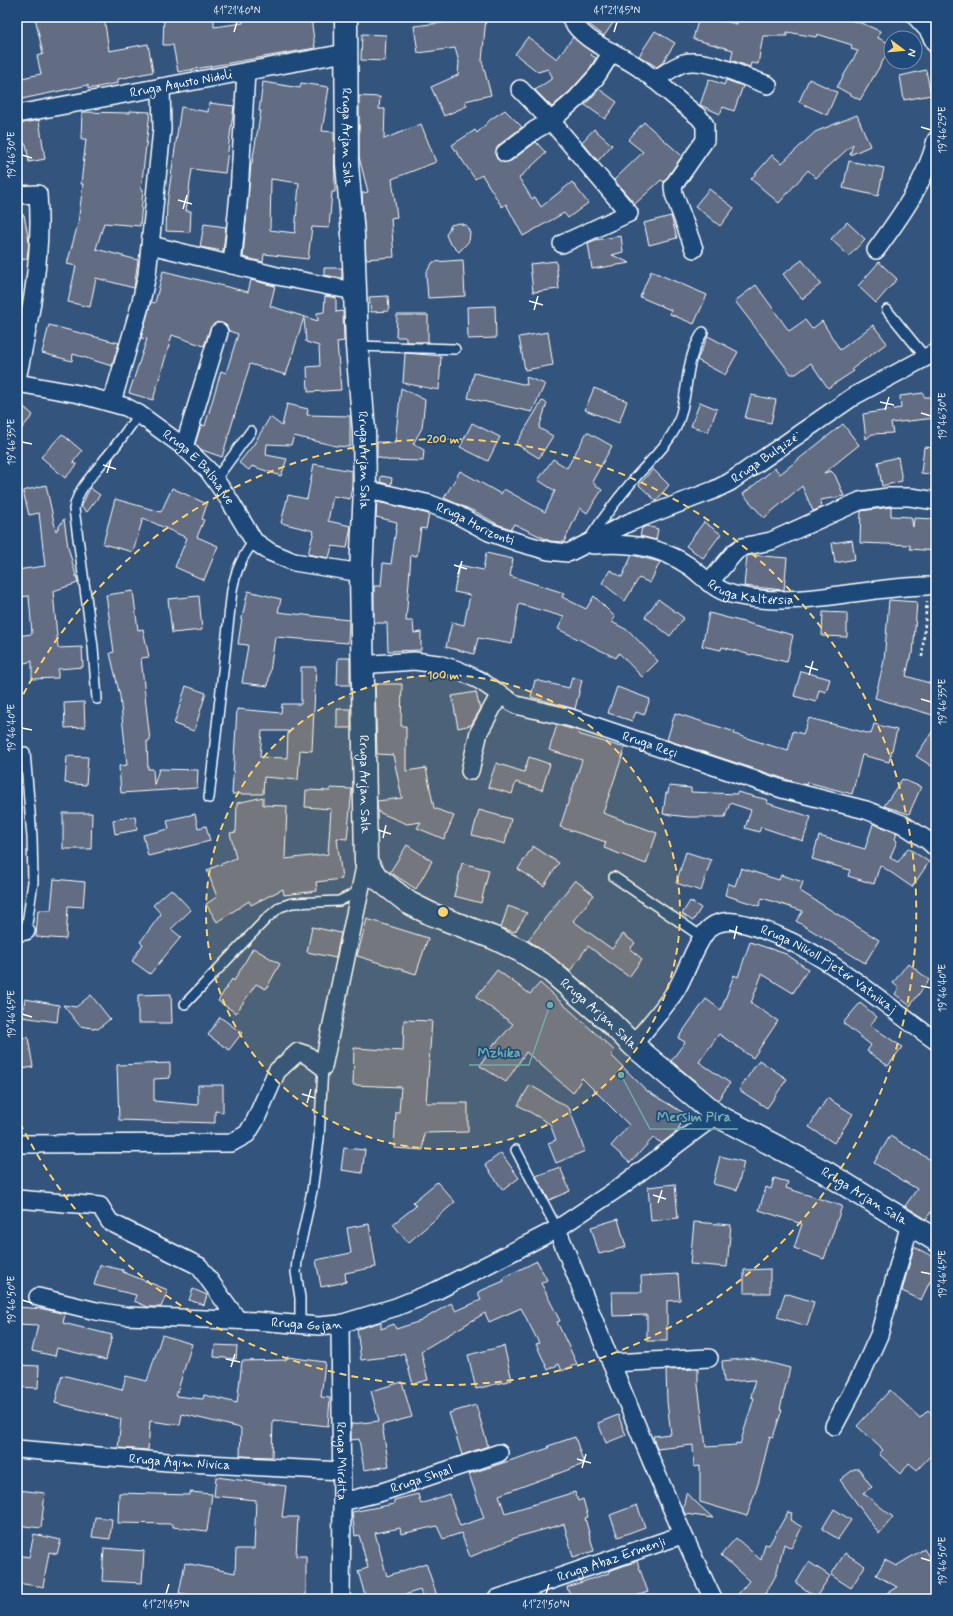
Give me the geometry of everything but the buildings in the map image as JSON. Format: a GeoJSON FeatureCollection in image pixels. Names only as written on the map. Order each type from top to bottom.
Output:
{"type":"FeatureCollection","features":[{"type":"Feature","properties":{"kind":"street","name":"Rruga Arjan Sala"},"geometry":{"type":"LineString","coordinates":[[346,17],[345,53],[347,164],[353,235],[357,346],[364,430],[365,489],[361,574],[361,666],[366,862],[377,878],[409,903],[432,914],[494,938],[521,951],[546,967],[609,1021],[634,1045],[716,1114],[825,1172],[936,1240]]}},
{"type":"Feature","properties":{"kind":"street"},"geometry":{"type":"LineString","coordinates":[[570,17],[574,26],[588,37],[638,67],[699,117],[705,125],[705,140],[674,186],[674,194],[694,249]]}},
{"type":"Feature","properties":{"kind":"street"},"geometry":{"type":"LineString","coordinates":[[916,17],[928,30],[936,45]]}},
{"type":"Feature","properties":{"kind":"street"},"geometry":{"type":"LineString","coordinates":[[505,153],[535,130],[551,121],[577,98],[596,77],[612,52]]}},
{"type":"Feature","properties":{"kind":"street","name":"Rruga Agusto Nidoli"},"geometry":{"type":"LineString","coordinates":[[17,114],[345,53]]}},
{"type":"Feature","properties":{"kind":"street"},"geometry":{"type":"LineString","coordinates":[[654,80],[683,63],[694,62],[711,65],[768,85]]}},
{"type":"Feature","properties":{"kind":"street"},"geometry":{"type":"LineString","coordinates":[[232,265],[239,186],[246,72]]}},
{"type":"Feature","properties":{"kind":"street"},"geometry":{"type":"LineString","coordinates":[[112,402],[140,306],[151,245],[162,129],[161,87]]}},
{"type":"Feature","properties":{"kind":"street"},"geometry":{"type":"LineString","coordinates":[[520,89],[551,121],[629,213],[562,244]]}},
{"type":"Feature","properties":{"kind":"street"},"geometry":{"type":"LineString","coordinates":[[876,250],[900,218],[921,181],[936,140]]}},
{"type":"Feature","properties":{"kind":"street"},"geometry":{"type":"LineString","coordinates":[[17,196],[38,194],[40,217],[30,321],[17,379]]}},
{"type":"Feature","properties":{"kind":"street"},"geometry":{"type":"LineString","coordinates":[[151,245],[232,265],[354,291]]}},
{"type":"Feature","properties":{"kind":"street"},"geometry":{"type":"LineString","coordinates":[[184,447],[219,332]]}},
{"type":"Feature","properties":{"kind":"street","name":"Rruga Bulqizë"},"geometry":{"type":"LineString","coordinates":[[584,546],[630,522],[714,490],[730,482],[854,396],[931,355]]}},
{"type":"Feature","properties":{"kind":"street","name":"Rruga E Balshajve"},"geometry":{"type":"LineString","coordinates":[[17,382],[42,386],[112,402],[139,414],[184,447],[216,478],[254,541],[270,552],[294,562],[361,574]]}},
{"type":"Feature","properties":{"kind":"street","name":"Rruga Horizonti"},"geometry":{"type":"LineString","coordinates":[[365,489],[430,504],[454,513],[489,532],[549,551],[568,553],[584,546]]}},
{"type":"Feature","properties":{"kind":"street"},"geometry":{"type":"LineString","coordinates":[[708,583],[734,552],[742,547],[771,541],[860,501],[888,497],[910,497],[936,501]]}},
{"type":"Feature","properties":{"kind":"street","name":"Rruga Kaltërsia"},"geometry":{"type":"LineString","coordinates":[[584,546],[618,543],[637,545],[658,551],[675,558],[719,590],[734,595],[761,600],[791,600],[928,586]]}},
{"type":"Feature","properties":{"kind":"street","name":"Rruga Reçi"},"geometry":{"type":"LineString","coordinates":[[361,666],[414,661],[438,664],[458,670],[516,705],[571,718],[782,789],[866,810],[902,824],[927,840],[936,848]]}},
{"type":"Feature","properties":{"kind":"street"},"geometry":{"type":"LineString","coordinates":[[470,771],[479,732],[500,694]]}},
{"type":"Feature","properties":{"kind":"street"},"geometry":{"type":"LineString","coordinates":[[17,1144],[231,1143],[247,1134],[256,1121],[277,1072],[298,1052],[307,1055],[322,1067],[366,862]]}},
{"type":"Feature","properties":{"kind":"street","name":"Rruga Nikoll Pjetër Vatnikaj"},"geometry":{"type":"LineString","coordinates":[[634,1045],[676,991],[702,937],[711,927],[720,922],[734,921],[782,936],[813,952],[839,969],[936,1041]]}},
{"type":"Feature","properties":{"kind":"street","name":"Rruga Gojan"},"geometry":{"type":"LineString","coordinates":[[38,1297],[96,1312],[126,1316],[238,1320],[320,1326],[340,1324],[396,1307],[436,1291],[557,1229],[620,1187],[716,1114]]}},
{"type":"Feature","properties":{"kind":"street"},"geometry":{"type":"LineString","coordinates":[[17,1199],[100,1206],[110,1222],[199,1266],[238,1320]]}},
{"type":"Feature","properties":{"kind":"street"},"geometry":{"type":"LineString","coordinates":[[834,1426],[861,1375],[879,1335],[910,1224]]}},
{"type":"Feature","properties":{"kind":"street"},"geometry":{"type":"LineString","coordinates":[[557,1229],[682,1535],[713,1599]]}},
{"type":"Feature","properties":{"kind":"street","name":"Rruga Mirdita"},"geometry":{"type":"LineString","coordinates":[[340,1324],[342,1471],[341,1599]]}},
{"type":"Feature","properties":{"kind":"street"},"geometry":{"type":"LineString","coordinates":[[611,1363],[709,1358]]}},
{"type":"Feature","properties":{"kind":"street","name":"Rruga Agim Nivica"},"geometry":{"type":"LineString","coordinates":[[17,1449],[168,1462],[342,1471]]}},
{"type":"Feature","properties":{"kind":"street","name":"Rruga Shpal"},"geometry":{"type":"LineString","coordinates":[[342,1502],[382,1492],[499,1453]]}},
{"type":"Feature","properties":{"kind":"street","name":"Rruga Abaz Ermenji"},"geometry":{"type":"LineString","coordinates":[[496,1599],[682,1535]]}},
{"type":"Feature","properties":{"kind":"lane"},"geometry":{"type":"LineString","coordinates":[[887,310],[931,355]]}},
{"type":"Feature","properties":{"kind":"lane"},"geometry":{"type":"LineString","coordinates":[[584,546],[622,493],[670,438],[678,422],[682,407],[690,358],[695,345],[703,332]]}},
{"type":"Feature","properties":{"kind":"lane"},"geometry":{"type":"LineString","coordinates":[[357,346],[455,350]]}},
{"type":"Feature","properties":{"kind":"lane"},"geometry":{"type":"LineString","coordinates":[[98,699],[93,647],[74,509],[77,495],[85,482],[105,459],[139,414]]}},
{"type":"Feature","properties":{"kind":"lane"},"geometry":{"type":"LineString","coordinates":[[216,478],[250,431]]}},
{"type":"Feature","properties":{"kind":"lane"},"geometry":{"type":"LineString","coordinates":[[209,798],[232,590],[239,564],[254,541]]}},
{"type":"Feature","properties":{"kind":"lane"},"geometry":{"type":"LineString","coordinates":[[21,932],[33,882],[32,837],[25,752]]}},
{"type":"Feature","properties":{"kind":"lane"},"geometry":{"type":"LineString","coordinates":[[614,877],[702,937]]}},
{"type":"Feature","properties":{"kind":"lane"},"geometry":{"type":"LineString","coordinates":[[185,1004],[267,918],[280,908],[292,903],[340,901],[360,891]]}},
{"type":"Feature","properties":{"kind":"lane"},"geometry":{"type":"LineString","coordinates":[[300,1324],[300,1298],[296,1272],[297,1260],[312,1191],[318,1139],[322,1067]]}},
{"type":"Feature","properties":{"kind":"lane"},"geometry":{"type":"LineString","coordinates":[[516,1150],[557,1229]]}},
{"type":"Feature","properties":{"kind":"path"},"geometry":{"type":"LineString","coordinates":[[922,657],[928,586]]}},
{"type":"Feature","properties":{"kind":"place","name":"Mzhika"},"geometry":{"type":"Point","coordinates":[550,1005]}},
{"type":"Feature","properties":{"kind":"place","name":"Mersim Pira"},"geometry":{"type":"Point","coordinates":[621,1075]}}]}
